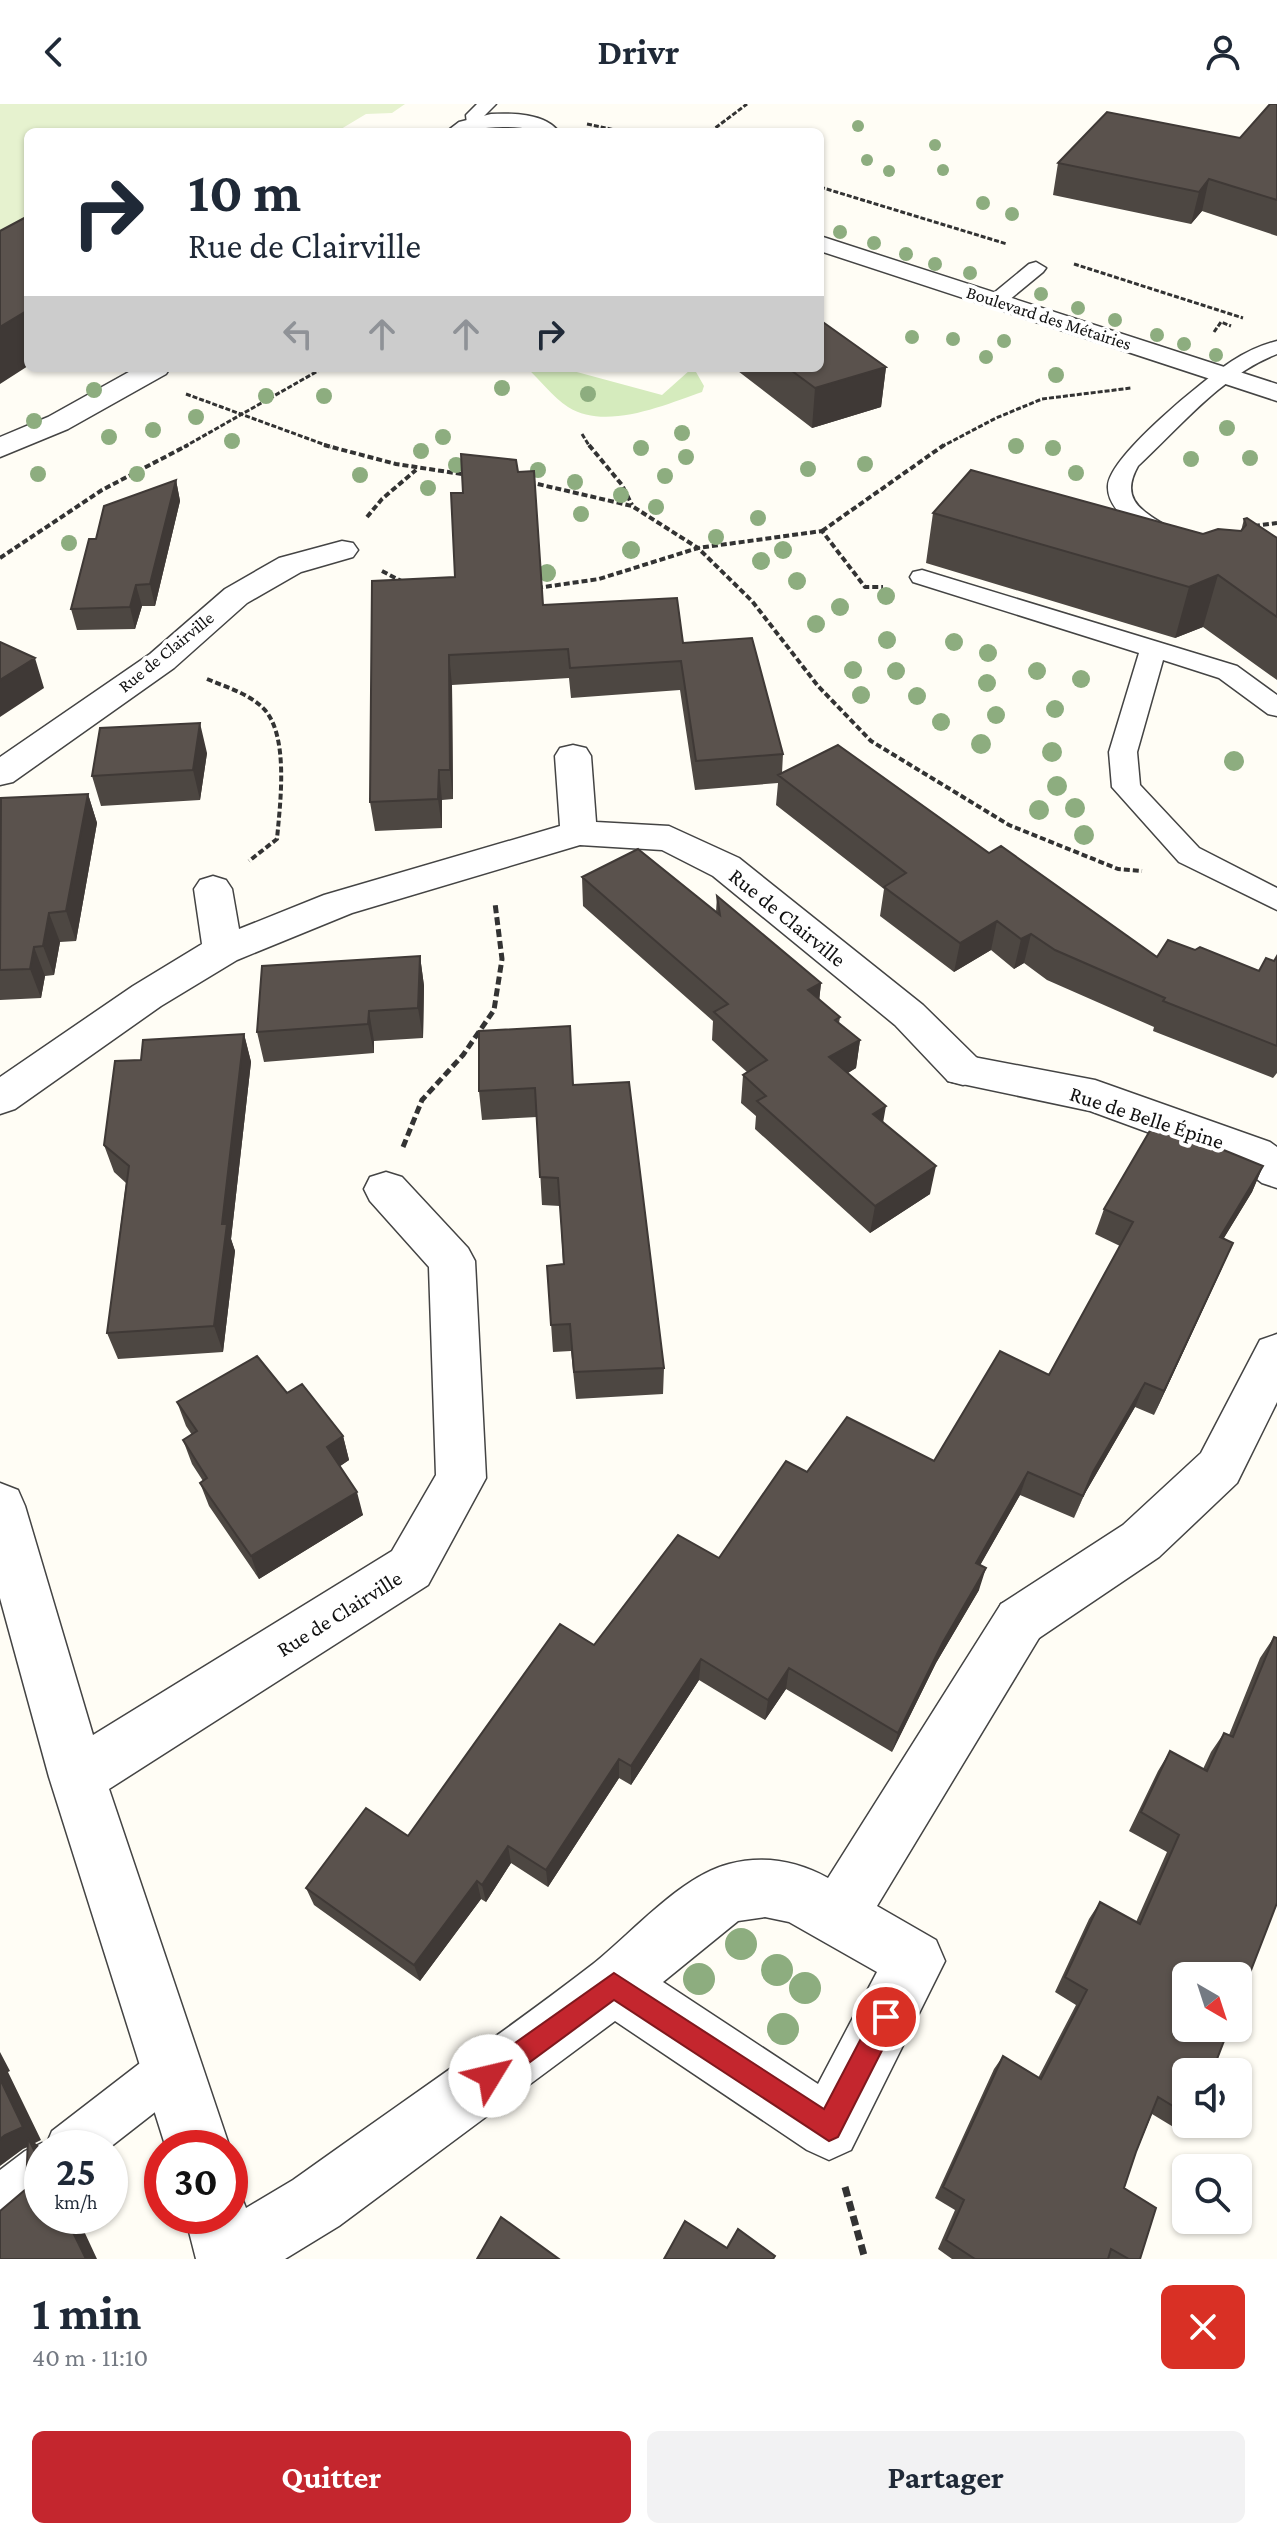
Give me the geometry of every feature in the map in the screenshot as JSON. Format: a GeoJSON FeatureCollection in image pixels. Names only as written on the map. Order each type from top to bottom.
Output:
{"type":"FeatureCollection","features":[{"type":"Feature","properties":{"kind":"street"},"geometry":{"type":"LineString","coordinates":[[474,114],[541,121]]}},
{"type":"Feature","properties":{"kind":"street","name":"Boulevard des Métairies"},"geometry":{"type":"LineString","coordinates":[[824,244],[1277,393]]}},
{"type":"Feature","properties":{"kind":"street"},"geometry":{"type":"LineString","coordinates":[[0,455],[149,372]]}},
{"type":"Feature","properties":{"kind":"street"},"geometry":{"type":"LineString","coordinates":[[0,448],[58,423]]}},
{"type":"Feature","properties":{"kind":"street","name":"Rue de Clairville"},"geometry":{"type":"LineString","coordinates":[[0,774],[162,661],[236,596],[290,565],[342,550]]}},
{"type":"Feature","properties":{"kind":"street"},"geometry":{"type":"LineString","coordinates":[[573,756],[579,833]]}},
{"type":"Feature","properties":{"kind":"street","name":"Rue de Clairville"},"geometry":{"type":"LineString","coordinates":[[0,1098],[147,996],[223,950],[338,904],[579,833],[669,838],[726,867],[909,1015],[963,1070]]}},
{"type":"Feature","properties":{"kind":"street"},"geometry":{"type":"LineString","coordinates":[[213,889],[223,950]]}},
{"type":"Feature","properties":{"kind":"street","name":"Rue de Belle Épine"},"geometry":{"type":"LineString","coordinates":[[963,1070],[1095,1096],[1255,1154],[1277,1171]]}},
{"type":"Feature","properties":{"kind":"street","name":"Rue de Clairville"},"geometry":{"type":"LineString","coordinates":[[77,1777],[410,1568],[461,1478],[452,1261],[386,1189]]}},
{"type":"Feature","properties":{"kind":"street"},"geometry":{"type":"LineString","coordinates":[[838,1916],[1020,1621],[1141,1541],[1219,1468],[1277,1354]]}},
{"type":"Feature","properties":{"kind":"street"},"geometry":{"type":"LineString","coordinates":[[0,1506],[77,1777],[193,2130]]}},
{"type":"Feature","properties":{"kind":"street"},"geometry":{"type":"LineString","coordinates":[[225,2244],[316,2203],[614,1985],[705,1908],[728,1893],[765,1888],[798,1894],[915,1961],[829,2128],[614,1985]]}},
{"type":"Feature","properties":{"kind":"lane"},"geometry":{"type":"LineString","coordinates":[[996,301],[1036,268]]}},
{"type":"Feature","properties":{"kind":"lane"},"geometry":{"type":"LineString","coordinates":[[1188,553],[1146,526],[1125,505],[1118,489],[1118,475],[1227,376],[1263,350],[1277,347]]}},
{"type":"Feature","properties":{"kind":"lane"},"geometry":{"type":"LineString","coordinates":[[922,577],[1228,672],[1277,708]]}},
{"type":"Feature","properties":{"kind":"lane"},"geometry":{"type":"LineString","coordinates":[[1153,649],[1123,752],[1126,787],[1189,855],[1277,900]]}},
{"type":"Feature","properties":{"kind":"lane"},"geometry":{"type":"LineString","coordinates":[[92,2130],[174,2067]]}},
{"type":"Feature","properties":{"kind":"lane"},"geometry":{"type":"LineString","coordinates":[[0,2201],[24,2182]]}},
{"type":"Feature","properties":{"kind":"path"},"geometry":{"type":"LineString","coordinates":[[715,128],[747,104]]}},
{"type":"Feature","properties":{"kind":"path"},"geometry":{"type":"LineString","coordinates":[[532,588],[562,586],[625,573],[698,548],[822,531],[952,439],[996,418],[1042,399],[1164,384],[1187,363]]}},
{"type":"Feature","properties":{"kind":"path"},"geometry":{"type":"LineString","coordinates":[[149,372],[241,417],[416,470],[474,475]]}},
{"type":"Feature","properties":{"kind":"path"},"geometry":{"type":"LineString","coordinates":[[0,558],[102,490],[241,417],[316,372]]}},
{"type":"Feature","properties":{"kind":"path"},"geometry":{"type":"LineString","coordinates":[[582,434],[590,449],[627,491],[632,506]]}},
{"type":"Feature","properties":{"kind":"path"},"geometry":{"type":"LineString","coordinates":[[416,470],[382,499],[342,550],[417,589]]}},
{"type":"Feature","properties":{"kind":"path"},"geometry":{"type":"LineString","coordinates":[[518,479],[632,506],[698,548],[752,601],[818,686],[871,741],[1009,825],[1118,869],[1227,877]]}},
{"type":"Feature","properties":{"kind":"path"},"geometry":{"type":"LineString","coordinates":[[1188,553],[1256,526],[1277,523]]}},
{"type":"Feature","properties":{"kind":"path"},"geometry":{"type":"LineString","coordinates":[[822,531],[865,587],[898,587],[922,577]]}},
{"type":"Feature","properties":{"kind":"path"},"geometry":{"type":"LineString","coordinates":[[162,661],[250,697],[272,717],[281,770],[277,839],[213,889]]}},
{"type":"Feature","properties":{"kind":"path"},"geometry":{"type":"LineString","coordinates":[[386,1189],[422,1100],[463,1055],[494,1010],[502,959],[494,896],[484,859]]}},
{"type":"Feature","properties":{"kind":"path"},"geometry":{"type":"LineString","coordinates":[[829,2128],[865,2259]]}},
{"type":"Feature","properties":{"kind":"green space"},"geometry":{"type":"Polygon","coordinates":[[[0,104],[405,104],[392,113],[366,114],[343,128],[24,128],[24,232],[0,238],[0,104]]]}},
{"type":"Feature","properties":{"kind":"green space"},"geometry":{"type":"Polygon","coordinates":[[[531,372],[577,372],[662,395],[688,372],[696,372],[704,386],[702,392],[653,409],[600,417],[568,407],[531,372]]]}},
{"type":"Feature","properties":{"kind":"building"},"geometry":{"type":"Polygon","coordinates":[[[1270,104],[1277,104],[1277,200],[1209,179],[1199,192],[1058,163],[1107,112],[1240,138],[1270,104]]]}},
{"type":"Feature","properties":{"kind":"building"},"geometry":{"type":"Polygon","coordinates":[[[24,218],[24,312],[0,327],[0,231],[24,218]]]}},
{"type":"Feature","properties":{"kind":"building"},"geometry":{"type":"Polygon","coordinates":[[[824,323],[886,367],[815,388],[793,372],[824,372],[824,323]]]}},
{"type":"Feature","properties":{"kind":"building"},"geometry":{"type":"Polygon","coordinates":[[[461,454],[516,460],[518,472],[534,471],[543,605],[677,598],[683,643],[752,638],[783,754],[696,761],[681,661],[570,668],[568,649],[449,655],[450,770],[439,770],[438,799],[370,802],[372,581],[455,577],[451,493],[463,493],[461,454]]]}},
{"type":"Feature","properties":{"kind":"building"},"geometry":{"type":"Polygon","coordinates":[[[971,470],[1203,534],[1218,529],[1241,531],[1247,518],[1277,538],[1277,617],[1218,575],[1189,587],[933,513],[971,470]]]}},
{"type":"Feature","properties":{"kind":"building"},"geometry":{"type":"Polygon","coordinates":[[[176,480],[150,584],[136,585],[130,607],[71,609],[89,539],[96,539],[104,506],[176,480]]]}},
{"type":"Feature","properties":{"kind":"building"},"geometry":{"type":"Polygon","coordinates":[[[0,642],[35,658],[0,680],[0,642]]]}},
{"type":"Feature","properties":{"kind":"building"},"geometry":{"type":"Polygon","coordinates":[[[200,723],[193,770],[92,776],[100,728],[200,723]]]}},
{"type":"Feature","properties":{"kind":"building"},"geometry":{"type":"Polygon","coordinates":[[[838,745],[989,853],[1001,846],[1157,957],[1168,940],[1195,950],[1200,947],[1259,971],[1266,958],[1274,961],[1277,956],[1277,1046],[1163,1001],[1165,998],[1055,950],[1031,934],[1021,939],[997,921],[960,943],[884,887],[906,873],[778,775],[838,745]]]}},
{"type":"Feature","properties":{"kind":"building"},"geometry":{"type":"Polygon","coordinates":[[[88,794],[66,911],[49,913],[43,946],[34,947],[30,969],[0,970],[1,798],[88,794]]]}},
{"type":"Feature","properties":{"kind":"building"},"geometry":{"type":"Polygon","coordinates":[[[638,849],[720,915],[717,896],[821,983],[808,990],[840,1017],[835,1020],[860,1040],[829,1057],[886,1106],[873,1114],[936,1166],[875,1206],[757,1101],[766,1096],[743,1075],[767,1060],[714,1012],[728,1004],[582,877],[638,849]]]}},
{"type":"Feature","properties":{"kind":"building"},"geometry":{"type":"Polygon","coordinates":[[[420,956],[418,1008],[369,1011],[368,1024],[257,1032],[262,966],[420,956]]]}},
{"type":"Feature","properties":{"kind":"building"},"geometry":{"type":"Polygon","coordinates":[[[570,1026],[573,1085],[629,1082],[664,1368],[574,1372],[570,1324],[551,1325],[547,1266],[564,1264],[558,1178],[540,1177],[535,1088],[479,1091],[479,1031],[570,1026]]]}},
{"type":"Feature","properties":{"kind":"building"},"geometry":{"type":"Polygon","coordinates":[[[244,1034],[222,1224],[227,1224],[214,1326],[107,1333],[129,1166],[104,1145],[115,1061],[141,1060],[143,1040],[244,1034]]]}},
{"type":"Feature","properties":{"kind":"building"},"geometry":{"type":"Polygon","coordinates":[[[1155,1122],[1263,1166],[1220,1237],[1233,1243],[1164,1391],[1145,1383],[1093,1472],[1083,1496],[1028,1472],[976,1563],[986,1568],[943,1642],[898,1733],[789,1668],[768,1700],[701,1659],[631,1766],[619,1759],[546,1870],[508,1846],[482,1885],[477,1881],[414,1965],[306,1888],[366,1808],[408,1836],[560,1624],[594,1645],[678,1535],[719,1558],[786,1461],[807,1472],[847,1417],[934,1461],[1000,1351],[1049,1375],[1133,1222],[1104,1209],[1155,1122]]]}},
{"type":"Feature","properties":{"kind":"building"},"geometry":{"type":"Polygon","coordinates":[[[257,1356],[287,1393],[302,1384],[343,1436],[327,1447],[357,1492],[251,1556],[200,1483],[207,1478],[183,1440],[197,1431],[177,1402],[257,1356]]]}},
{"type":"Feature","properties":{"kind":"building"},"geometry":{"type":"Polygon","coordinates":[[[1274,1637],[1277,1638],[1277,1903],[1252,1968],[1252,1962],[1172,1962],[1172,2042],[1224,2042],[1217,2058],[1172,2058],[1172,2106],[1158,2097],[1124,2188],[1156,2208],[1140,2259],[1129,2259],[1111,2249],[1108,2259],[975,2259],[946,2240],[964,2200],[943,2187],[1003,2056],[1041,2079],[1087,1990],[1065,1977],[1100,1902],[1140,1924],[1179,1835],[1141,1812],[1170,1751],[1207,1771],[1224,1733],[1233,1737],[1274,1637]]]}},
{"type":"Feature","properties":{"kind":"building"},"geometry":{"type":"Polygon","coordinates":[[[0,2079],[23,2127],[0,2139],[0,2079]]]}},
{"type":"Feature","properties":{"kind":"building"},"geometry":{"type":"Polygon","coordinates":[[[24,2191],[24,2234],[74,2234],[86,2259],[0,2259],[0,2211],[24,2191]]]}},
{"type":"Feature","properties":{"kind":"building"},"geometry":{"type":"Polygon","coordinates":[[[501,2217],[559,2259],[477,2259],[501,2217]]]}},
{"type":"Feature","properties":{"kind":"building"},"geometry":{"type":"Polygon","coordinates":[[[685,2221],[727,2248],[738,2229],[775,2256],[773,2259],[664,2259],[685,2221]]]}},
{"type":"Feature","properties":{"kind":"route"},"geometry":{"type":"LineString","coordinates":[[490,2076],[614,1985],[829,2128],[886,2017]]}}]}
